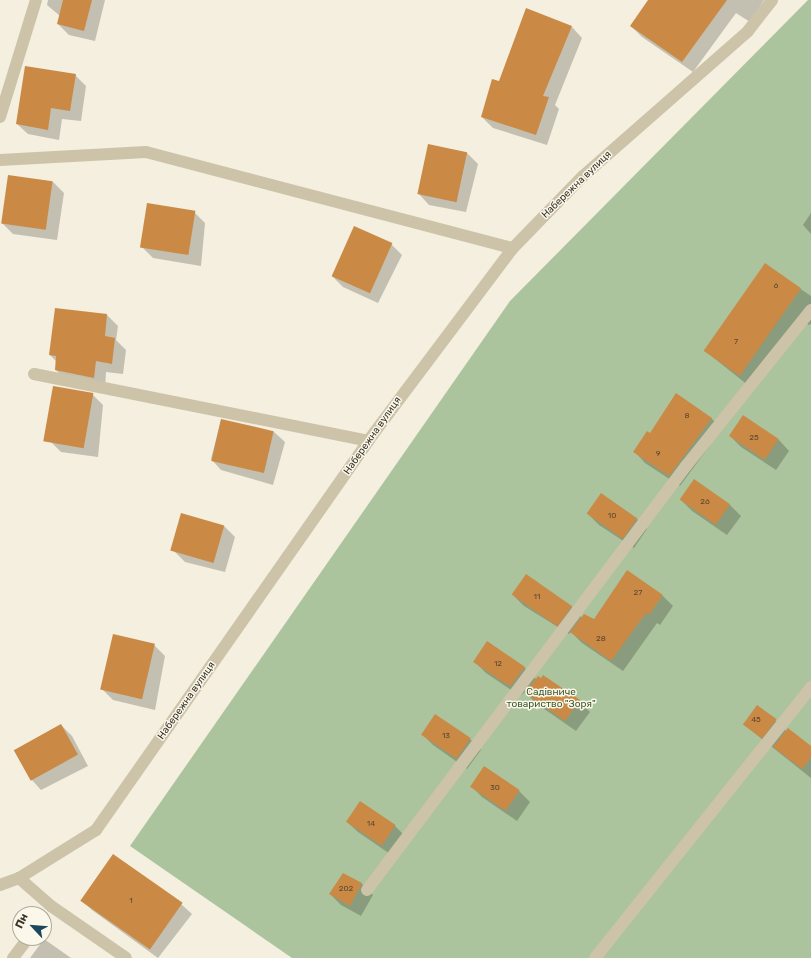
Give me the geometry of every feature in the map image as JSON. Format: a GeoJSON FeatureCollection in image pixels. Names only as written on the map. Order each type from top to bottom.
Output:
{"type":"FeatureCollection","features":[{"type":"Feature","properties":{"kind":"street"},"geometry":{"type":"LineString","coordinates":[[0,117],[36,0]]}},
{"type":"Feature","properties":{"kind":"street","name":"Набережна вулиця"},"geometry":{"type":"LineString","coordinates":[[0,885],[19,878],[96,830],[368,441],[513,248],[582,177],[748,31],[772,0]]}},
{"type":"Feature","properties":{"kind":"street"},"geometry":{"type":"LineString","coordinates":[[0,160],[146,152],[513,248]]}},
{"type":"Feature","properties":{"kind":"street"},"geometry":{"type":"LineString","coordinates":[[368,890],[686,466],[811,310]]}},
{"type":"Feature","properties":{"kind":"street"},"geometry":{"type":"LineString","coordinates":[[34,374],[368,441]]}},
{"type":"Feature","properties":{"kind":"street"},"geometry":{"type":"LineString","coordinates":[[595,958],[811,687]]}},
{"type":"Feature","properties":{"kind":"street"},"geometry":{"type":"LineString","coordinates":[[19,878],[44,906]]}},
{"type":"Feature","properties":{"kind":"street"},"geometry":{"type":"LineString","coordinates":[[52,913],[126,958]]}},
{"type":"Feature","properties":{"kind":"street"},"geometry":{"type":"LineString","coordinates":[[13,958],[22,946]]}},
{"type":"Feature","properties":{"kind":"green space","name":"Садівниче товариство \"Зоря\""},"geometry":{"type":"Polygon","coordinates":[[[808,0],[811,0],[811,958],[292,958],[130,846],[510,301],[808,0]]]}},
{"type":"Feature","properties":{"kind":"building"},"geometry":{"type":"Polygon","coordinates":[[[63,0],[92,0],[84,31],[57,24],[63,0]]]}},
{"type":"Feature","properties":{"kind":"building"},"geometry":{"type":"Polygon","coordinates":[[[648,0],[727,0],[682,62],[630,26],[648,0]]]}},
{"type":"Feature","properties":{"kind":"building"},"geometry":{"type":"Polygon","coordinates":[[[526,8],[572,26],[543,96],[549,97],[536,135],[481,117],[492,79],[499,81],[526,8]]]}},
{"type":"Feature","properties":{"kind":"building"},"geometry":{"type":"Polygon","coordinates":[[[25,66],[76,74],[70,111],[51,108],[48,130],[16,124],[25,66]]]}},
{"type":"Feature","properties":{"kind":"building"},"geometry":{"type":"Polygon","coordinates":[[[428,144],[467,152],[457,202],[417,194],[428,144]]]}},
{"type":"Feature","properties":{"kind":"building"},"geometry":{"type":"Polygon","coordinates":[[[8,175],[53,181],[46,230],[1,224],[8,175]]]}},
{"type":"Feature","properties":{"kind":"building"},"geometry":{"type":"Polygon","coordinates":[[[147,203],[195,211],[188,255],[140,247],[147,203]]]}},
{"type":"Feature","properties":{"kind":"building"},"geometry":{"type":"Polygon","coordinates":[[[354,226],[392,243],[370,293],[332,276],[354,226]]]}},
{"type":"Feature","properties":{"kind":"building"},"geometry":{"type":"Polygon","coordinates":[[[765,263],[801,288],[740,376],[704,351],[765,263]]]}},
{"type":"Feature","properties":{"kind":"building"},"geometry":{"type":"Polygon","coordinates":[[[55,308],[107,314],[105,336],[115,338],[112,364],[96,361],[94,378],[55,370],[56,356],[49,355],[55,308]]]}},
{"type":"Feature","properties":{"kind":"building"},"geometry":{"type":"Polygon","coordinates":[[[53,386],[93,393],[84,448],[43,441],[53,386]]]}},
{"type":"Feature","properties":{"kind":"building"},"geometry":{"type":"Polygon","coordinates":[[[676,393],[712,418],[669,476],[633,452],[647,431],[650,433],[676,393]]]}},
{"type":"Feature","properties":{"kind":"building"},"geometry":{"type":"Polygon","coordinates":[[[743,415],[779,439],[765,460],[729,436],[743,415]]]}},
{"type":"Feature","properties":{"kind":"building"},"geometry":{"type":"Polygon","coordinates":[[[221,419],[274,431],[264,473],[211,461],[221,419]]]}},
{"type":"Feature","properties":{"kind":"building"},"geometry":{"type":"Polygon","coordinates":[[[694,479],[730,504],[716,525],[680,499],[694,479]]]}},
{"type":"Feature","properties":{"kind":"building"},"geometry":{"type":"Polygon","coordinates":[[[601,493],[637,518],[623,539],[587,513],[601,493]]]}},
{"type":"Feature","properties":{"kind":"building"},"geometry":{"type":"Polygon","coordinates":[[[181,513],[224,525],[214,563],[170,550],[181,513]]]}},
{"type":"Feature","properties":{"kind":"building"},"geometry":{"type":"Polygon","coordinates":[[[627,570],[663,595],[649,615],[646,613],[611,661],[570,632],[584,614],[594,619],[627,570]]]}},
{"type":"Feature","properties":{"kind":"building"},"geometry":{"type":"Polygon","coordinates":[[[526,574],[572,606],[558,627],[512,594],[526,574]]]}},
{"type":"Feature","properties":{"kind":"building"},"geometry":{"type":"Polygon","coordinates":[[[113,634],[155,644],[142,699],[100,690],[113,634]]]}},
{"type":"Feature","properties":{"kind":"building"},"geometry":{"type":"Polygon","coordinates":[[[487,641],[525,667],[509,686],[473,662],[487,641]]]}},
{"type":"Feature","properties":{"kind":"building"},"geometry":{"type":"Polygon","coordinates":[[[543,675],[580,700],[565,721],[525,693],[538,676],[541,678],[543,675]]]}},
{"type":"Feature","properties":{"kind":"building"},"geometry":{"type":"Polygon","coordinates":[[[757,705],[776,719],[762,739],[743,724],[757,705]]]}},
{"type":"Feature","properties":{"kind":"building"},"geometry":{"type":"Polygon","coordinates":[[[435,714],[471,738],[457,759],[421,735],[435,714]]]}},
{"type":"Feature","properties":{"kind":"building"},"geometry":{"type":"Polygon","coordinates":[[[61,724],[78,755],[31,781],[14,750],[61,724]]]}},
{"type":"Feature","properties":{"kind":"building"},"geometry":{"type":"Polygon","coordinates":[[[788,728],[811,746],[811,757],[802,769],[773,747],[788,728]]]}},
{"type":"Feature","properties":{"kind":"building"},"geometry":{"type":"Polygon","coordinates":[[[484,766],[520,790],[506,811],[470,787],[484,766]]]}},
{"type":"Feature","properties":{"kind":"building"},"geometry":{"type":"Polygon","coordinates":[[[360,801],[396,825],[382,846],[346,822],[360,801]]]}},
{"type":"Feature","properties":{"kind":"building"},"geometry":{"type":"Polygon","coordinates":[[[113,854],[183,903],[150,949],[80,901],[113,854]]]}},
{"type":"Feature","properties":{"kind":"building"},"geometry":{"type":"Polygon","coordinates":[[[343,873],[362,883],[350,906],[329,894],[343,873]]]}}]}
